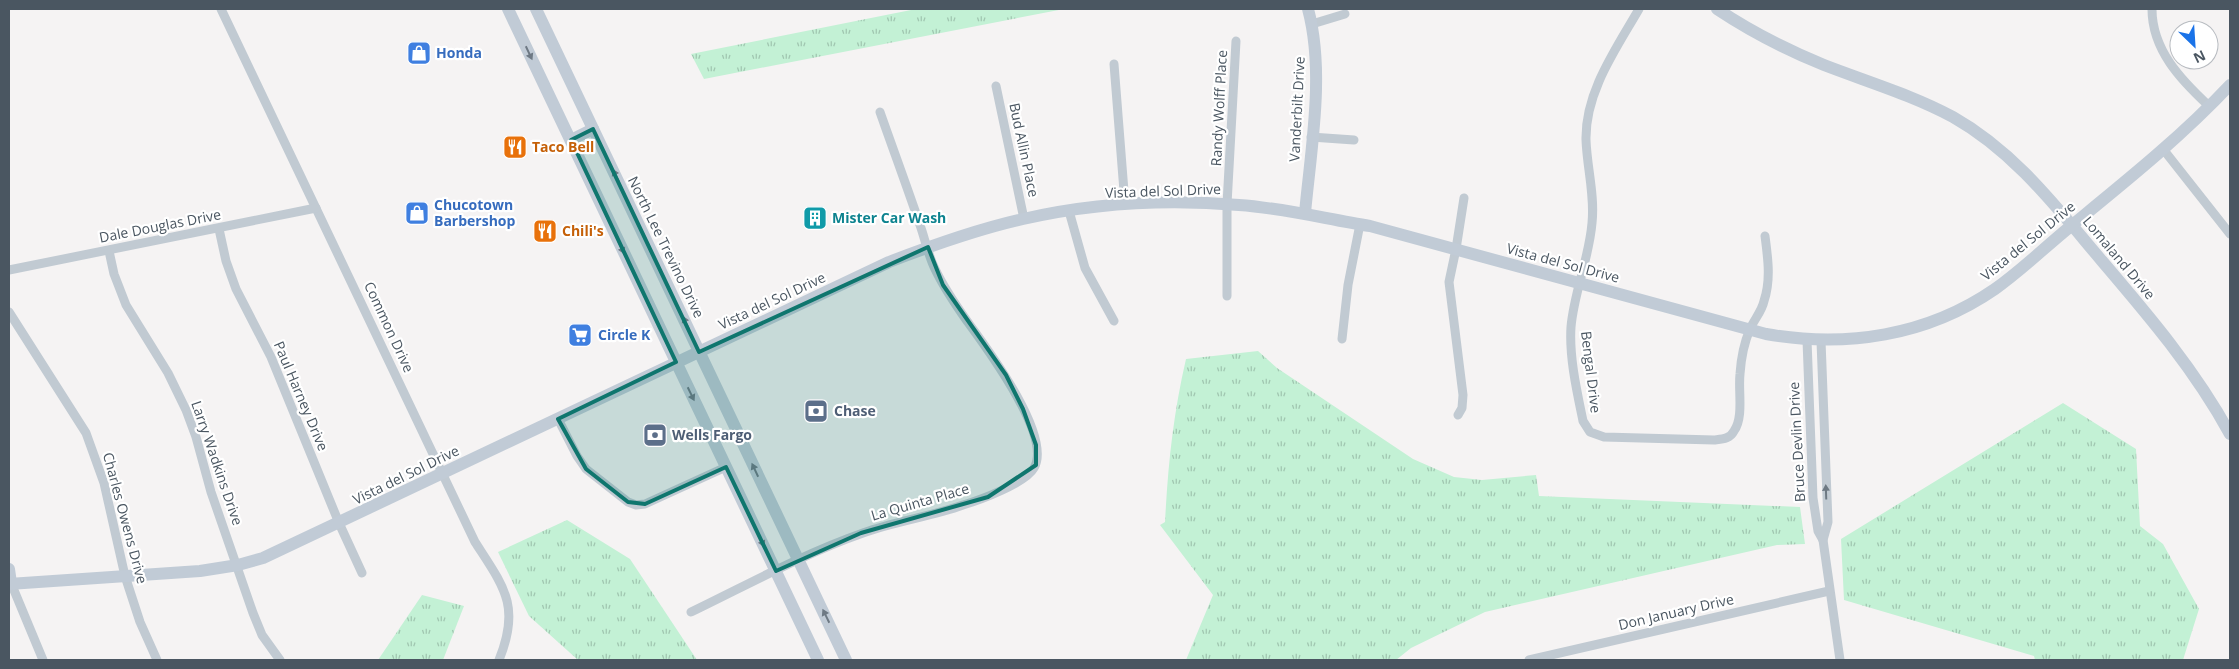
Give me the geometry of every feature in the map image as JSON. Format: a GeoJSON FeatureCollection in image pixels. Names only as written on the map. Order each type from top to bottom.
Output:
{"type":"FeatureCollection","features":[{"type":"Feature","properties":{"kind":"main road"},"geometry":{"type":"LineString","coordinates":[[508,9],[818,660]]}},
{"type":"Feature","properties":{"kind":"main road","name":"North Lee Trevino Drive"},"geometry":{"type":"LineString","coordinates":[[536,9],[846,660]]}},
{"type":"Feature","properties":{"kind":"main road","name":"Vanderbilt Drive"},"geometry":{"type":"LineString","coordinates":[[1306,212],[1316,68],[1312,24],[1308,9]]}},
{"type":"Feature","properties":{"kind":"main road","name":"Lomaland Drive"},"geometry":{"type":"LineString","coordinates":[[1717,9],[1799,55],[1892,89],[1955,118],[2014,162],[2033,179],[2183,360],[2206,393],[2230,434]]}},
{"type":"Feature","properties":{"kind":"main road","name":"Vista del Sol Drive"},"geometry":{"type":"LineString","coordinates":[[10,583],[200,571],[238,565],[276,553],[889,262],[928,247],[1024,219],[1070,211],[1125,204],[1227,204],[1306,212],[1360,224],[1750,330],[1821,341],[1886,335],[1948,316],[1978,300],[2010,278],[2163,149],[2230,85]]}},
{"type":"Feature","properties":{"kind":"main road"},"geometry":{"type":"LineString","coordinates":[[571,140],[593,129]]}},
{"type":"Feature","properties":{"kind":"main road"},"geometry":{"type":"LineString","coordinates":[[9,569],[10,583]]}},
{"type":"Feature","properties":{"kind":"street","name":"Common Drive"},"geometry":{"type":"LineString","coordinates":[[221,9],[475,542],[498,578],[507,598],[510,622],[499,660]]}},
{"type":"Feature","properties":{"kind":"street","name":"Bengal Drive"},"geometry":{"type":"LineString","coordinates":[[1639,9],[1596,85],[1589,112],[1586,146],[1593,207],[1592,223],[1571,328],[1573,358],[1583,421],[1590,432],[1596,435],[1714,440],[1731,436],[1736,430],[1738,418],[1741,363],[1750,330],[1764,304],[1768,286],[1769,272],[1765,236]]}},
{"type":"Feature","properties":{"kind":"street"},"geometry":{"type":"LineString","coordinates":[[2152,9],[2158,44],[2166,57],[2209,106]]}},
{"type":"Feature","properties":{"kind":"street"},"geometry":{"type":"LineString","coordinates":[[1312,24],[1345,14]]}},
{"type":"Feature","properties":{"kind":"street","name":"Randy Wolff Place"},"geometry":{"type":"LineString","coordinates":[[1227,296],[1227,204],[1236,41]]}},
{"type":"Feature","properties":{"kind":"street"},"geometry":{"type":"LineString","coordinates":[[1114,64],[1125,204]]}},
{"type":"Feature","properties":{"kind":"street","name":"Bud Allin Place"},"geometry":{"type":"LineString","coordinates":[[996,86],[1024,219]]}},
{"type":"Feature","properties":{"kind":"street"},"geometry":{"type":"LineString","coordinates":[[880,112],[928,247]]}},
{"type":"Feature","properties":{"kind":"street"},"geometry":{"type":"LineString","coordinates":[[1312,138],[1354,140]]}},
{"type":"Feature","properties":{"kind":"street"},"geometry":{"type":"LineString","coordinates":[[2163,149],[2230,234]]}},
{"type":"Feature","properties":{"kind":"street"},"geometry":{"type":"LineString","coordinates":[[1458,415],[1462,408],[1463,395],[1449,282],[1464,198]]}},
{"type":"Feature","properties":{"kind":"street","name":"Dale Douglas Drive"},"geometry":{"type":"LineString","coordinates":[[9,270],[316,208]]}},
{"type":"Feature","properties":{"kind":"street"},"geometry":{"type":"LineString","coordinates":[[1070,211],[1085,268],[1114,321]]}},
{"type":"Feature","properties":{"kind":"street"},"geometry":{"type":"LineString","coordinates":[[1342,339],[1348,285],[1360,224]]}},
{"type":"Feature","properties":{"kind":"street","name":"Paul Harney Drive"},"geometry":{"type":"LineString","coordinates":[[219,228],[233,282],[271,357],[339,524],[362,573]]}},
{"type":"Feature","properties":{"kind":"street","name":"La Quinta Place"},"geometry":{"type":"LineString","coordinates":[[691,612],[824,548],[874,529],[949,510],[988,497],[1008,487],[1033,470],[1036,465],[1036,445],[1024,409],[1006,375],[943,285],[928,247]]}},
{"type":"Feature","properties":{"kind":"street","name":"Larry Wadkins Drive"},"geometry":{"type":"LineString","coordinates":[[109,251],[114,274],[126,306],[168,373],[186,410],[196,437],[211,492],[238,565],[253,613],[262,635],[280,660]]}},
{"type":"Feature","properties":{"kind":"street","name":"Charles Owens Drive"},"geometry":{"type":"LineString","coordinates":[[9,312],[86,433],[104,483],[125,576],[140,622],[156,660]]}},
{"type":"Feature","properties":{"kind":"street","name":"Bruce Devlin Drive"},"geometry":{"type":"LineString","coordinates":[[1807,340],[1813,498],[1818,531],[1823,540]]}},
{"type":"Feature","properties":{"kind":"street","name":"Bruce Devlin Drive"},"geometry":{"type":"LineString","coordinates":[[1821,341],[1828,522],[1823,540],[1840,660]]}},
{"type":"Feature","properties":{"kind":"street"},"geometry":{"type":"LineString","coordinates":[[558,419],[576,456],[586,469],[628,502],[636,505],[645,504],[726,467]]}},
{"type":"Feature","properties":{"kind":"street"},"geometry":{"type":"LineString","coordinates":[[10,583],[43,660]]}},
{"type":"Feature","properties":{"kind":"street","name":"Don January Drive"},"geometry":{"type":"LineString","coordinates":[[1529,660],[1829,591]]}},
{"type":"Feature","properties":{"kind":"highlighted area"},"geometry":{"type":"Polygon","coordinates":[[[593,129],[699,352],[928,247],[943,285],[1006,375],[1023,409],[1036,445],[1036,465],[988,497],[861,533],[776,571],[726,467],[645,504],[628,502],[586,469],[558,419],[676,362],[571,140],[593,129]]]}},
{"type":"Feature","properties":{"kind":"green space"},"geometry":{"type":"Polygon","coordinates":[[[916,9],[1064,9],[704,79],[691,54],[916,9]]]}},
{"type":"Feature","properties":{"kind":"green space"},"geometry":{"type":"Polygon","coordinates":[[[1258,351],[1277,368],[1413,459],[1454,477],[1482,480],[1536,475],[1539,496],[1800,507],[1805,544],[1777,545],[1485,612],[1411,648],[1396,660],[1186,660],[1213,595],[1160,525],[1165,522],[1172,440],[1186,359],[1258,351]]]}},
{"type":"Feature","properties":{"kind":"green space"},"geometry":{"type":"Polygon","coordinates":[[[2063,403],[2136,449],[2140,526],[2163,544],[2199,609],[2183,660],[2035,660],[2034,656],[1844,600],[1841,539],[2063,403]]]}},
{"type":"Feature","properties":{"kind":"green space"},"geometry":{"type":"Polygon","coordinates":[[[567,520],[630,559],[697,660],[578,660],[529,616],[498,552],[567,520]]]}},
{"type":"Feature","properties":{"kind":"green space"},"geometry":{"type":"Polygon","coordinates":[[[422,595],[464,606],[443,660],[378,660],[422,595]]]}},
{"type":"Feature","properties":{"kind":"place","name":"Honda"},"geometry":{"type":"Point","coordinates":[419,53]}},
{"type":"Feature","properties":{"kind":"place","name":"Taco Bell"},"geometry":{"type":"Point","coordinates":[515,147]}},
{"type":"Feature","properties":{"kind":"place","name":"Chucotown Barbershop"},"geometry":{"type":"Point","coordinates":[417,213]}},
{"type":"Feature","properties":{"kind":"place","name":"Mister Car Wash"},"geometry":{"type":"Point","coordinates":[815,218]}},
{"type":"Feature","properties":{"kind":"place","name":"Chili's"},"geometry":{"type":"Point","coordinates":[545,231]}},
{"type":"Feature","properties":{"kind":"place","name":"Circle K"},"geometry":{"type":"Point","coordinates":[580,335]}},
{"type":"Feature","properties":{"kind":"place","name":"Chase"},"geometry":{"type":"Point","coordinates":[816,411]}},
{"type":"Feature","properties":{"kind":"place","name":"Wells Fargo"},"geometry":{"type":"Point","coordinates":[655,435]}}]}
